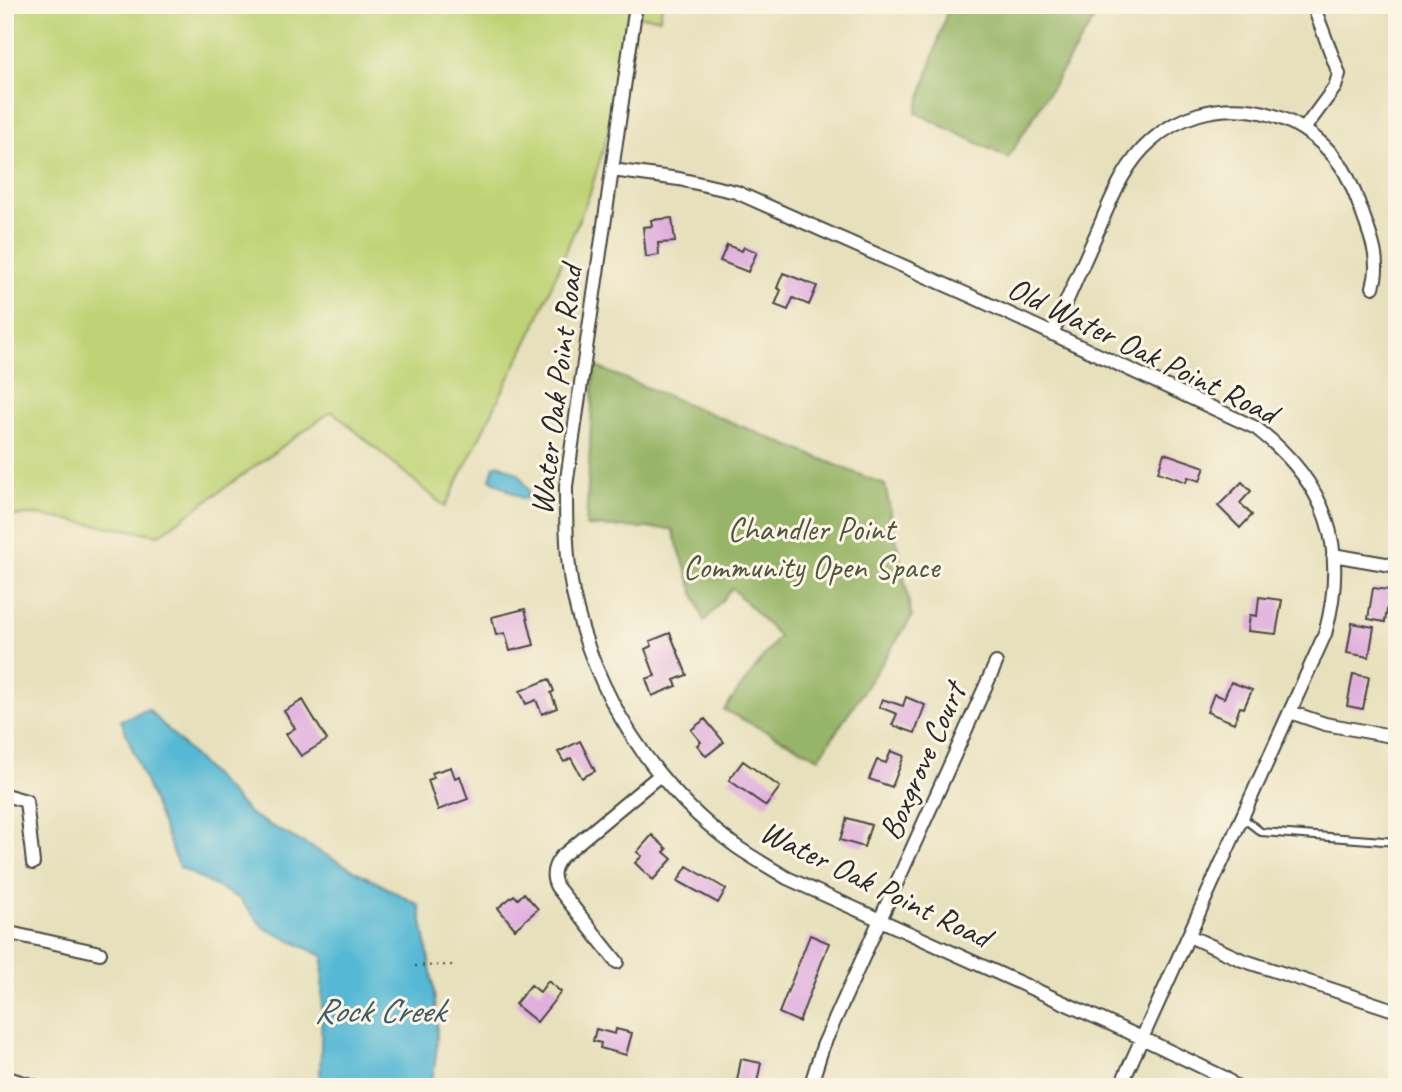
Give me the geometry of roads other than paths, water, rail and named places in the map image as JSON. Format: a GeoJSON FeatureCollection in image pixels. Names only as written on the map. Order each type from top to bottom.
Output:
{"type":"FeatureCollection","features":[{"type":"Feature","properties":{"kind":"street","name":"Water Oak Point Road"},"geometry":{"type":"LineString","coordinates":[[636,5],[566,486],[566,533],[572,591],[591,654],[623,722],[660,775],[696,812],[737,846],[787,878],[1142,1038],[1225,1078],[1236,1087]]}},
{"type":"Feature","properties":{"kind":"street"},"geometry":{"type":"LineString","coordinates":[[1304,129],[1335,87],[1339,74],[1313,5]]}},
{"type":"Feature","properties":{"kind":"street"},"geometry":{"type":"LineString","coordinates":[[1052,334],[1117,187],[1138,153],[1152,139],[1184,119],[1218,109],[1234,108],[1269,113],[1304,129],[1332,155],[1350,181],[1376,255],[1377,276],[1373,287]]}},
{"type":"Feature","properties":{"kind":"street","name":"Old Water Oak Point Road"},"geometry":{"type":"LineString","coordinates":[[612,170],[679,179],[736,192],[1238,418],[1275,443],[1301,471],[1321,503],[1332,541],[1334,579],[1330,617],[1325,634],[1120,1087]]}},
{"type":"Feature","properties":{"kind":"street"},"geometry":{"type":"LineString","coordinates":[[1333,555],[1397,566]]}},
{"type":"Feature","properties":{"kind":"street","name":"Boxgrove Court"},"geometry":{"type":"LineString","coordinates":[[810,1087],[823,1046],[996,663]]}},
{"type":"Feature","properties":{"kind":"street"},"geometry":{"type":"LineString","coordinates":[[1290,712],[1325,724],[1397,737]]}},
{"type":"Feature","properties":{"kind":"street"},"geometry":{"type":"LineString","coordinates":[[617,962],[557,887],[553,880],[553,871],[561,857],[660,775]]}},
{"type":"Feature","properties":{"kind":"street"},"geometry":{"type":"LineString","coordinates":[[5,795],[26,801],[33,863]]}},
{"type":"Feature","properties":{"kind":"street"},"geometry":{"type":"LineString","coordinates":[[5,932],[100,953]]}},
{"type":"Feature","properties":{"kind":"street"},"geometry":{"type":"LineString","coordinates":[[1189,936],[1242,960],[1397,1011]]}},
{"type":"Feature","properties":{"kind":"lane"},"geometry":{"type":"LineString","coordinates":[[1242,817],[1261,832],[1397,842]]}},
{"type":"Feature","properties":{"kind":"lane"},"geometry":{"type":"LineString","coordinates":[[5,1074],[47,1087]]}},
{"type":"Feature","properties":{"kind":"water"},"geometry":{"type":"Polygon","coordinates":[[[499,464],[519,474],[529,492],[527,498],[523,499],[490,479],[494,466],[499,464]]]}},
{"type":"Feature","properties":{"kind":"water","name":"Rock Creek"},"geometry":{"type":"Polygon","coordinates":[[[148,709],[251,815],[419,905],[437,1022],[437,1045],[429,1087],[320,1087],[323,956],[264,928],[240,899],[179,867],[121,720],[148,709]]]}},
{"type":"Feature","properties":{"kind":"park label","name":"Chandler Point Community Open Space"},"geometry":{"type":"Point","coordinates":[811,547]}}]}
